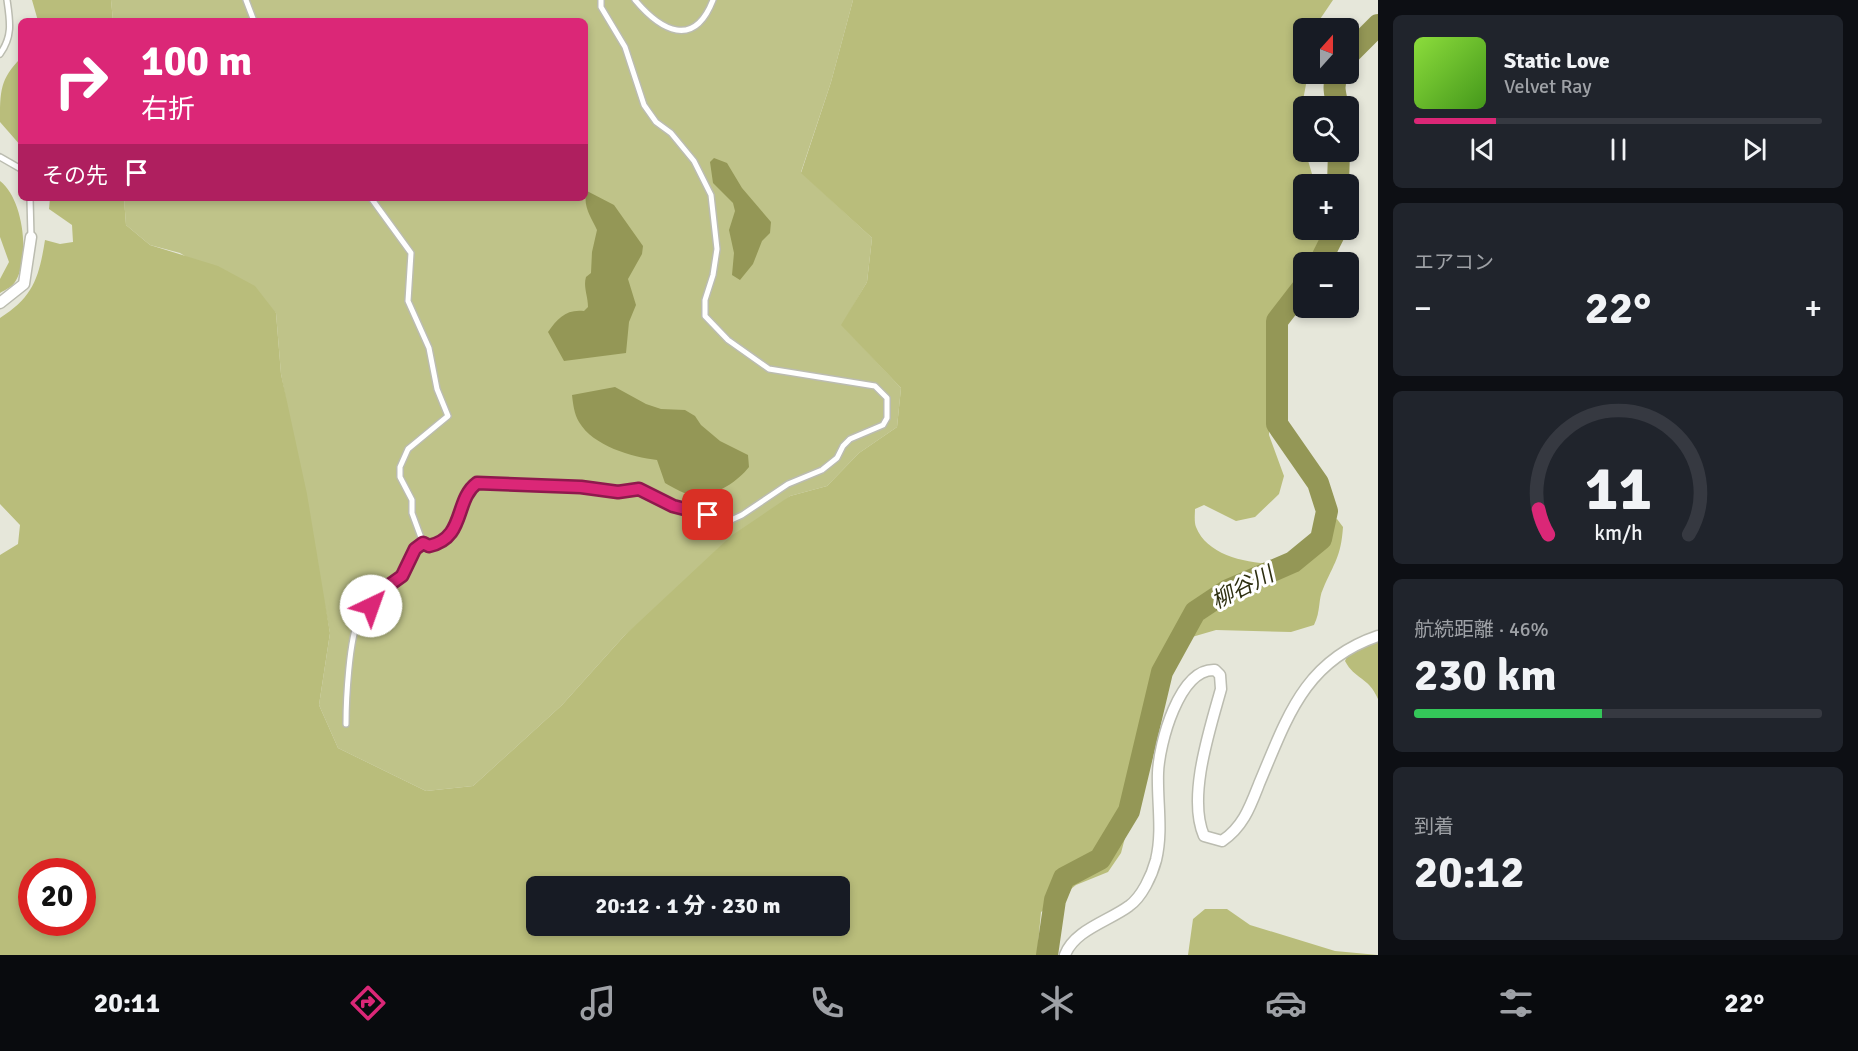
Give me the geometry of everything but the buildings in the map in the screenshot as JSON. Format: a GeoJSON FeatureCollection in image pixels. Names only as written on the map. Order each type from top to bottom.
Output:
{"type":"FeatureCollection","features":[{"type":"Feature","properties":{"kind":"street"},"geometry":{"type":"LineString","coordinates":[[0,303],[24,284],[31,237]]}},
{"type":"Feature","properties":{"kind":"street"},"geometry":{"type":"LineString","coordinates":[[1065,955],[1076,939],[1130,906],[1140,895],[1156,861],[1161,820],[1158,772],[1161,748],[1178,697],[1193,677],[1206,669],[1215,670],[1220,675],[1221,688],[1202,771],[1198,813],[1204,836],[1222,841],[1234,833],[1247,815],[1281,730],[1314,674],[1335,655],[1378,636]]}},
{"type":"Feature","properties":{"kind":"lane"},"geometry":{"type":"LineString","coordinates":[[0,54],[9,37],[11,24],[7,0]]}},
{"type":"Feature","properties":{"kind":"lane"},"geometry":{"type":"LineString","coordinates":[[246,0],[253,18]]}},
{"type":"Feature","properties":{"kind":"lane"},"geometry":{"type":"LineString","coordinates":[[373,201],[411,253],[408,301],[429,348],[437,389],[448,416],[408,449],[400,467],[400,477],[412,500],[412,513],[423,543],[429,546],[446,538],[460,518],[470,488],[477,483],[486,482],[618,492],[639,489],[673,506],[729,521],[742,516],[788,484],[822,470],[837,458],[843,446],[850,439],[883,425],[887,418],[887,398],[875,386],[769,369],[728,340],[705,316],[705,300],[713,275],[717,249],[711,195],[694,161],[670,133],[656,122],[644,105],[625,47],[601,7],[601,0]]}},
{"type":"Feature","properties":{"kind":"lane"},"geometry":{"type":"LineString","coordinates":[[635,0],[658,22],[681,32],[693,29],[701,21],[713,0]]}},
{"type":"Feature","properties":{"kind":"lane"},"geometry":{"type":"LineString","coordinates":[[0,157],[18,167]]}},
{"type":"Feature","properties":{"kind":"lane"},"geometry":{"type":"LineString","coordinates":[[30,201],[31,237]]}},
{"type":"Feature","properties":{"kind":"lane"},"geometry":{"type":"LineString","coordinates":[[346,724],[347,694],[355,631],[360,618],[388,586],[402,576],[415,549],[423,543]]}},
{"type":"Feature","properties":{"kind":"shaded area"},"geometry":{"type":"Polygon","coordinates":[[[32,0],[111,0],[113,18],[37,18],[32,0]]]}},
{"type":"Feature","properties":{"kind":"shaded area"},"geometry":{"type":"Polygon","coordinates":[[[111,0],[853,0],[831,82],[801,172],[872,238],[867,282],[842,325],[901,388],[897,427],[859,453],[827,486],[790,496],[624,636],[562,705],[473,786],[426,791],[338,748],[319,705],[330,633],[281,374],[276,313],[180,253],[150,245],[126,225],[124,201],[588,201],[588,18],[113,18],[111,0]]]}},
{"type":"Feature","properties":{"kind":"shaded area"},"geometry":{"type":"Polygon","coordinates":[[[853,0],[1333,0],[1321,18],[1293,18],[1293,84],[1306,84],[1304,96],[1293,96],[1293,162],[1308,162],[1312,174],[1293,174],[1293,240],[1321,240],[1316,252],[1293,252],[1293,288],[1270,320],[1269,435],[1284,476],[1279,494],[1255,517],[1236,521],[1204,505],[1195,509],[1195,518],[1196,527],[1203,539],[1214,548],[1242,560],[1273,564],[1301,562],[1314,531],[1337,519],[1343,527],[1339,553],[1321,593],[1314,625],[1291,632],[1216,630],[1192,637],[1162,658],[1133,764],[1127,830],[1121,853],[1108,872],[1076,885],[1041,912],[1037,955],[0,955],[0,555],[18,544],[20,525],[0,504],[0,318],[20,302],[33,285],[45,240],[60,244],[73,242],[72,225],[49,209],[50,201],[124,201],[126,225],[150,245],[218,266],[255,286],[276,313],[281,374],[307,494],[330,633],[319,705],[338,748],[426,791],[473,786],[562,705],[624,636],[731,536],[790,496],[827,486],[859,453],[897,427],[901,388],[841,325],[867,282],[872,238],[801,173],[831,82],[853,0]]]}},
{"type":"Feature","properties":{"kind":"shaded area"},"geometry":{"type":"Polygon","coordinates":[[[18,61],[18,143],[0,122],[3,86],[18,61]]]}},
{"type":"Feature","properties":{"kind":"shaded area"},"geometry":{"type":"Polygon","coordinates":[[[714,158],[727,163],[742,188],[771,222],[770,233],[762,241],[753,264],[740,280],[732,275],[734,253],[729,230],[735,211],[733,203],[713,183],[710,162],[714,158]]]}},
{"type":"Feature","properties":{"kind":"shaded area"},"geometry":{"type":"Polygon","coordinates":[[[0,181],[8,189],[19,214],[23,258],[15,282],[0,293],[0,279],[9,262],[0,237],[0,181]]]}},
{"type":"Feature","properties":{"kind":"shaded area"},"geometry":{"type":"Polygon","coordinates":[[[588,192],[614,205],[643,246],[642,254],[628,279],[636,305],[629,322],[626,353],[564,361],[548,332],[567,313],[584,311],[588,307],[585,281],[591,273],[592,252],[597,230],[586,206],[588,192]]]}},
{"type":"Feature","properties":{"kind":"shaded area"},"geometry":{"type":"Polygon","coordinates":[[[615,387],[646,404],[661,409],[685,410],[695,416],[701,425],[720,441],[748,455],[749,467],[726,487],[703,496],[688,494],[665,483],[657,460],[625,453],[603,444],[585,430],[577,419],[572,395],[615,387]]]}},
{"type":"Feature","properties":{"kind":"shaded area"},"geometry":{"type":"Polygon","coordinates":[[[1378,640],[1378,699],[1370,686],[1353,672],[1345,661],[1349,652],[1378,640]]]}},
{"type":"Feature","properties":{"kind":"shaded area"},"geometry":{"type":"Polygon","coordinates":[[[1205,909],[1227,909],[1250,925],[1335,951],[1378,955],[1188,955],[1193,919],[1205,909]]]}},
{"type":"Feature","properties":{"kind":"waterway","name":"柳谷川"},"geometry":{"type":"LineString","coordinates":[[1359,44],[1378,25]]}},
{"type":"Feature","properties":{"kind":"waterway","name":"柳谷川"},"geometry":{"type":"LineString","coordinates":[[1335,84],[1336,96]]}},
{"type":"Feature","properties":{"kind":"waterway","name":"柳谷川"},"geometry":{"type":"LineString","coordinates":[[1338,174],[1339,162]]}},
{"type":"Feature","properties":{"kind":"waterway","name":"柳谷川"},"geometry":{"type":"LineString","coordinates":[[1325,252],[1331,240]]}},
{"type":"Feature","properties":{"kind":"waterway","name":"柳谷川"},"geometry":{"type":"LineString","coordinates":[[1047,955],[1055,900],[1064,878],[1100,859],[1129,811],[1162,672],[1195,612],[1228,590],[1293,562],[1321,539],[1327,511],[1318,483],[1277,424],[1277,321],[1293,300]]}},
{"type":"Feature","properties":{"kind":"route"},"geometry":{"type":"LineString","coordinates":[[371,606],[388,586],[402,576],[415,549],[423,543],[429,546],[438,544],[446,538],[460,518],[470,488],[477,483],[581,487],[618,492],[639,489],[648,491],[673,506],[708,515]]}}]}
